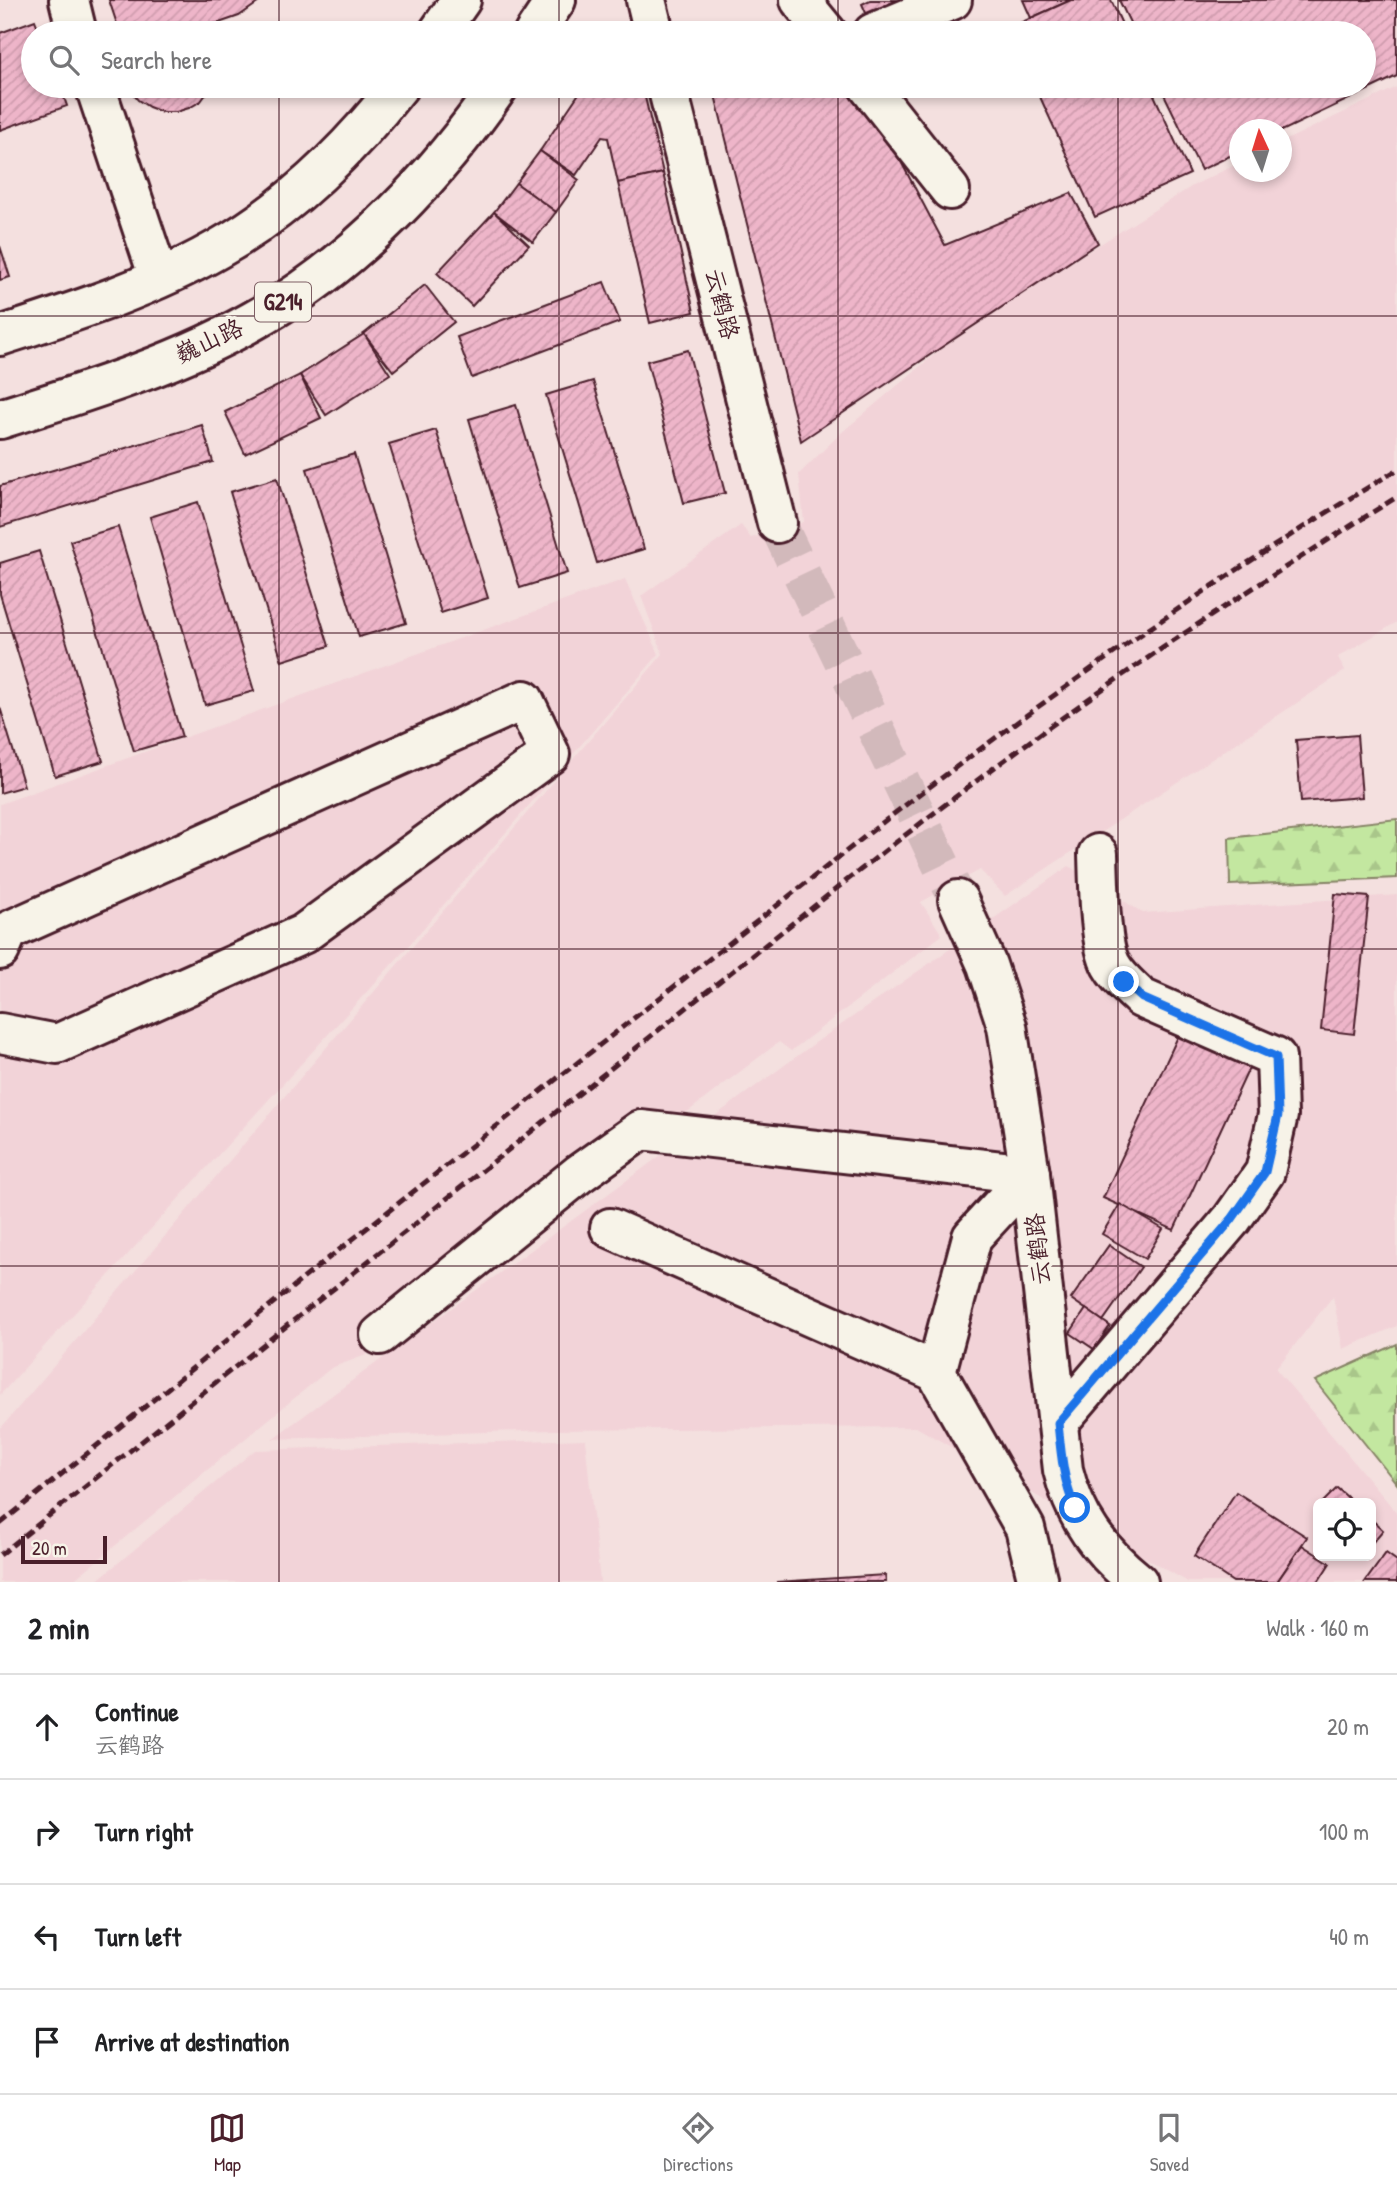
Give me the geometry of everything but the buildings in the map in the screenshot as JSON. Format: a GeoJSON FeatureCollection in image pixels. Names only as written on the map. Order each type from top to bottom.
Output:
{"type":"FeatureCollection","features":[{"type":"Feature","properties":{"kind":"main road"},"geometry":{"type":"LineString","coordinates":[[69,0],[74,21]]}},
{"type":"Feature","properties":{"kind":"main road"},"geometry":{"type":"LineString","coordinates":[[446,21],[461,0]]}},
{"type":"Feature","properties":{"kind":"main road"},"geometry":{"type":"LineString","coordinates":[[542,21],[556,0]]}},
{"type":"Feature","properties":{"kind":"main road"},"geometry":{"type":"LineString","coordinates":[[646,0],[651,21]]}},
{"type":"Feature","properties":{"kind":"main road"},"geometry":{"type":"LineString","coordinates":[[800,0],[817,21]]}},
{"type":"Feature","properties":{"kind":"main road"},"geometry":{"type":"LineString","coordinates":[[902,21],[952,0]]}},
{"type":"Feature","properties":{"kind":"main road"},"geometry":{"type":"LineString","coordinates":[[99,98],[159,278]]}},
{"type":"Feature","properties":{"kind":"main road"},"geometry":{"type":"LineString","coordinates":[[0,336],[68,314],[159,278],[194,263],[225,245],[280,207],[345,149],[389,98]]}},
{"type":"Feature","properties":{"kind":"main road","name":"巍山路"},"geometry":{"type":"LineString","coordinates":[[0,419],[187,353],[239,328],[299,292],[357,246],[406,200],[490,98]]}},
{"type":"Feature","properties":{"kind":"main road","name":"云鹤路"},"geometry":{"type":"LineString","coordinates":[[670,98],[777,523]]}},
{"type":"Feature","properties":{"kind":"main road"},"geometry":{"type":"LineString","coordinates":[[877,98],[950,190]]}},
{"type":"Feature","properties":{"kind":"main road"},"geometry":{"type":"LineString","coordinates":[[0,950],[8,931],[524,700],[550,754],[303,934],[57,1044],[0,1033]]}},
{"type":"Feature","properties":{"kind":"main road"},"geometry":{"type":"LineString","coordinates":[[1058,1423],[1232,1219],[1265,1172],[1278,1115],[1276,1057],[1142,998],[1124,982],[1111,965],[1104,943],[1098,854]]}},
{"type":"Feature","properties":{"kind":"main road","name":"云鹤路"},"geometry":{"type":"LineString","coordinates":[[958,900],[987,965],[1007,1026],[1030,1174],[1063,1470],[1068,1492],[1095,1541],[1115,1564],[1138,1582]]}},
{"type":"Feature","properties":{"kind":"main road"},"geometry":{"type":"LineString","coordinates":[[380,1335],[579,1174],[641,1130],[1030,1174]]}},
{"type":"Feature","properties":{"kind":"main road"},"geometry":{"type":"LineString","coordinates":[[936,1372],[972,1237],[1030,1174]]}},
{"type":"Feature","properties":{"kind":"main road"},"geometry":{"type":"LineString","coordinates":[[610,1228],[936,1372],[1024,1528],[1038,1582]]}},
{"type":"Feature","properties":{"kind":"shaded area"},"geometry":{"type":"Polygon","coordinates":[[[1397,87],[1397,622],[1338,657],[1345,671],[1005,896],[980,870],[921,902],[942,935],[791,1051],[779,1042],[677,1120],[644,1150],[366,1355],[331,1368],[71,1582],[0,1582],[0,1429],[663,654],[641,596],[741,525],[751,538],[804,522],[799,474],[841,433],[961,332],[1194,185],[1229,168],[1229,182],[1292,182],[1292,137],[1397,87]]]}},
{"type":"Feature","properties":{"kind":"shaded area"},"geometry":{"type":"Polygon","coordinates":[[[625,579],[659,654],[403,952],[0,1395],[0,804],[625,579]]]}},
{"type":"Feature","properties":{"kind":"shaded area"},"geometry":{"type":"Polygon","coordinates":[[[1069,866],[1143,913],[1397,895],[1397,1326],[1343,1349],[1333,1296],[1276,1369],[1397,1513],[1397,1582],[1188,1582],[916,1427],[553,1430],[272,1439],[815,1043],[1069,866]]]}},
{"type":"Feature","properties":{"kind":"shaded area"},"geometry":{"type":"Polygon","coordinates":[[[585,1439],[600,1582],[95,1582],[255,1450],[585,1439]]]}},
{"type":"Feature","properties":{"kind":"green space"},"geometry":{"type":"Polygon","coordinates":[[[1397,819],[1397,878],[1230,885],[1229,838],[1397,819]]]}},
{"type":"Feature","properties":{"kind":"green space"},"geometry":{"type":"Polygon","coordinates":[[[1397,1344],[1397,1484],[1315,1381],[1397,1344]]]}},
{"type":"Feature","properties":{"kind":"tunnel"},"geometry":{"type":"LineString","coordinates":[[777,523],[958,900]]}},
{"type":"Feature","properties":{"kind":"railway"},"geometry":{"type":"LineString","coordinates":[[0,1524],[325,1261],[891,816],[1014,724],[1139,636],[1266,551],[1397,470]]}},
{"type":"Feature","properties":{"kind":"railway"},"geometry":{"type":"LineString","coordinates":[[0,1555],[780,933],[963,791],[1163,647],[1397,497]]}},
{"type":"Feature","properties":{"kind":"route"},"geometry":{"type":"LineString","coordinates":[[1075,1508],[1063,1470],[1058,1423],[1232,1219],[1265,1172],[1278,1115],[1276,1057],[1142,998],[1124,982]]}}]}
